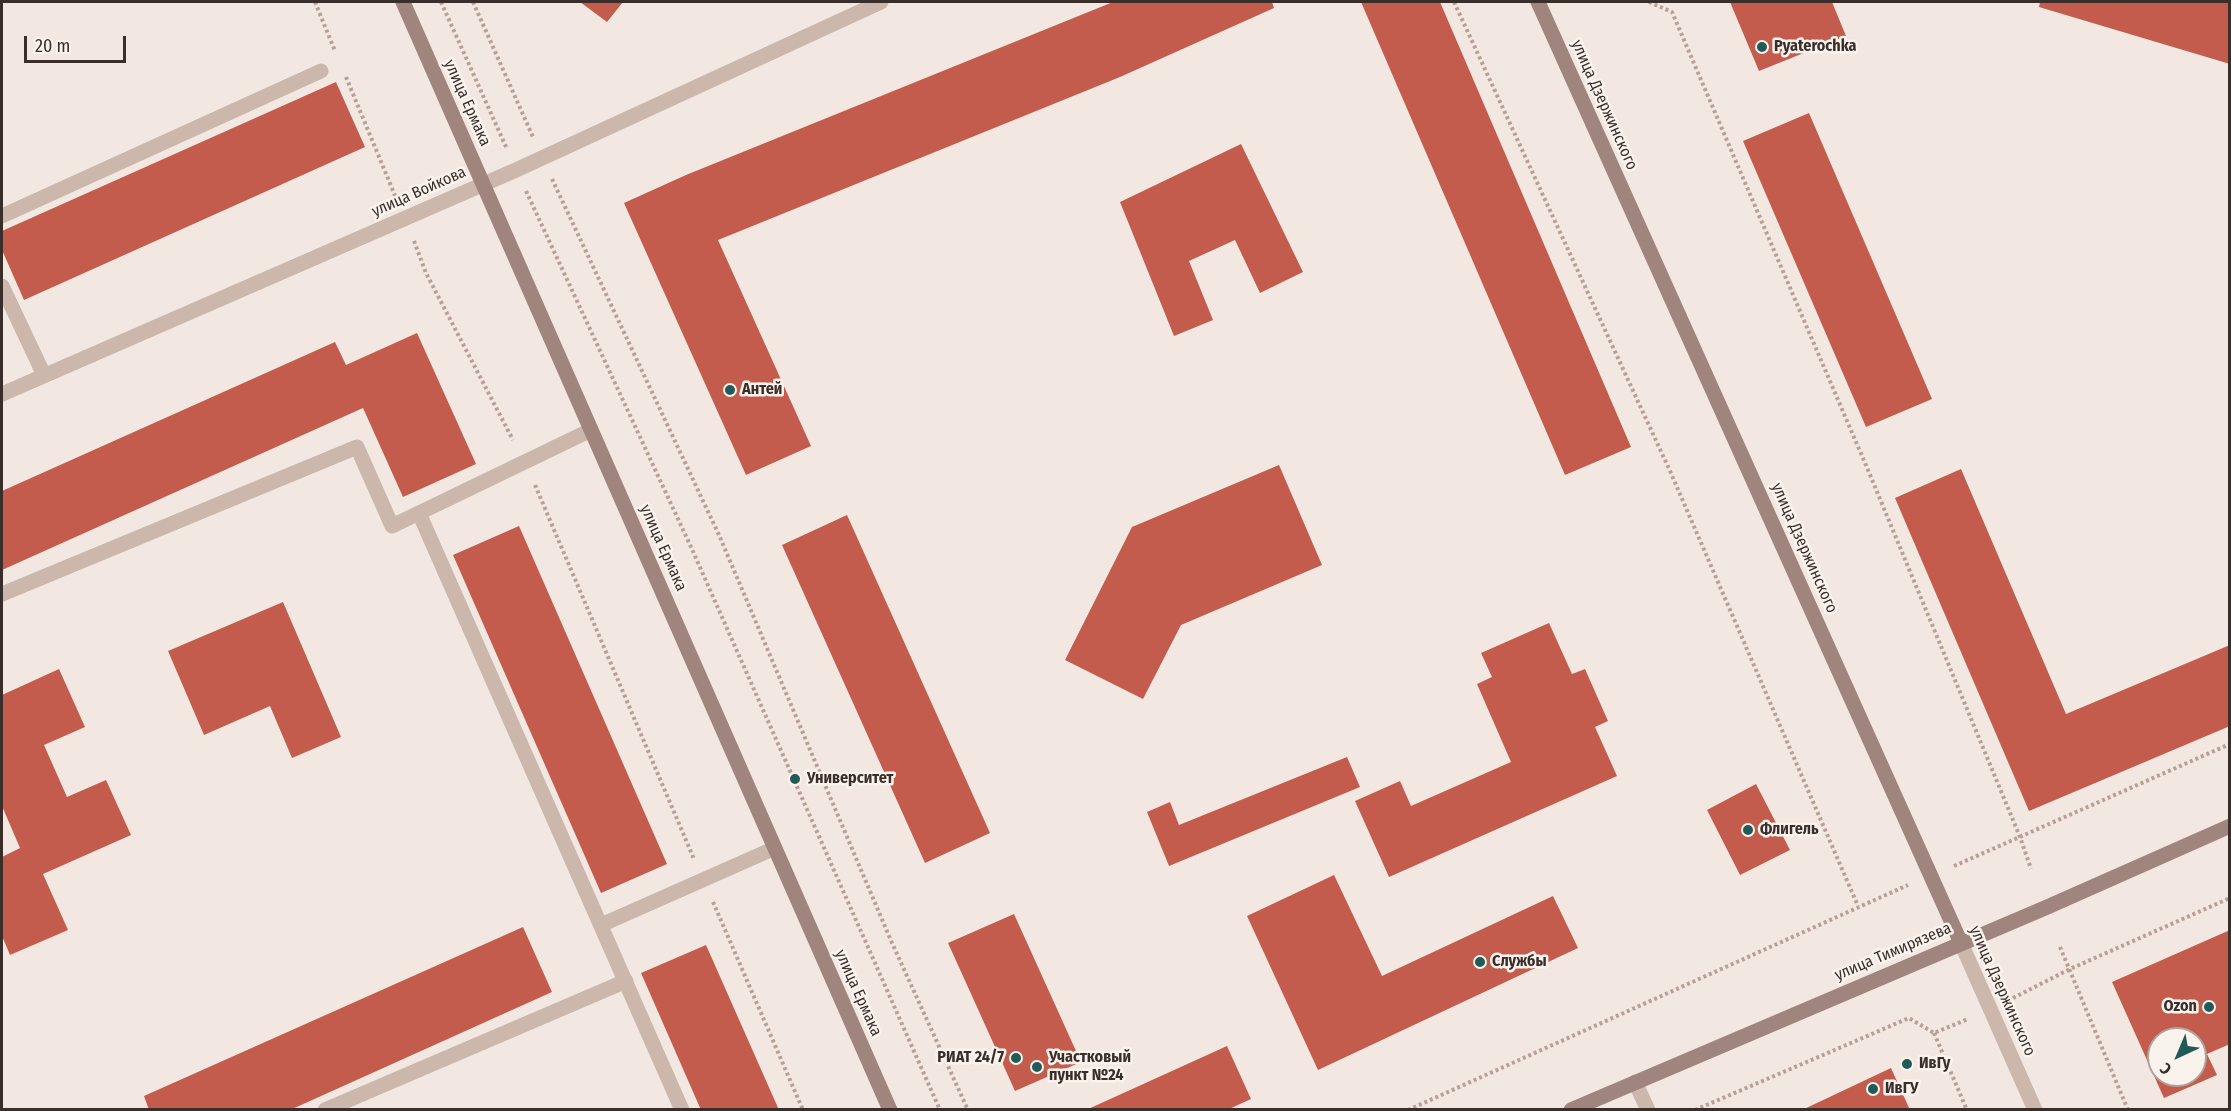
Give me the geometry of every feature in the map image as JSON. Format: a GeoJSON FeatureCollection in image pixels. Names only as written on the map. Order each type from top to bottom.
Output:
{"type":"FeatureCollection","features":[{"type":"Feature","properties":{"kind":"main road","name":"улица Ермака"},"geometry":{"type":"LineString","coordinates":[[403,2],[890,1110]]}},
{"type":"Feature","properties":{"kind":"main road","name":"улица Дзержинского"},"geometry":{"type":"LineString","coordinates":[[1538,2],[1961,943]]}},
{"type":"Feature","properties":{"kind":"main road","name":"улица Тимирязева"},"geometry":{"type":"LineString","coordinates":[[1571,1110],[2046,908],[2229,826]]}},
{"type":"Feature","properties":{"kind":"street","name":"улица Войкова"},"geometry":{"type":"LineString","coordinates":[[2,394],[516,170],[881,2]]}},
{"type":"Feature","properties":{"kind":"street"},"geometry":{"type":"LineString","coordinates":[[2,216],[321,71]]}},
{"type":"Feature","properties":{"kind":"street"},"geometry":{"type":"LineString","coordinates":[[2,286],[44,375]]}},
{"type":"Feature","properties":{"kind":"street"},"geometry":{"type":"LineString","coordinates":[[2,594],[357,447],[392,526],[591,430]]}},
{"type":"Feature","properties":{"kind":"street"},"geometry":{"type":"LineString","coordinates":[[419,513],[682,1110]]}},
{"type":"Feature","properties":{"kind":"street"},"geometry":{"type":"LineString","coordinates":[[601,925],[775,848]]}},
{"type":"Feature","properties":{"kind":"street","name":"улица Дзержинского"},"geometry":{"type":"LineString","coordinates":[[1961,943],[2035,1110]]}},
{"type":"Feature","properties":{"kind":"street"},"geometry":{"type":"LineString","coordinates":[[326,1110],[626,981]]}},
{"type":"Feature","properties":{"kind":"street"},"geometry":{"type":"LineString","coordinates":[[1635,1082],[1648,1110]]}},
{"type":"Feature","properties":{"kind":"path"},"geometry":{"type":"LineString","coordinates":[[315,2],[337,56]]}},
{"type":"Feature","properties":{"kind":"path"},"geometry":{"type":"LineString","coordinates":[[441,2],[516,170],[691,547],[940,1110]]}},
{"type":"Feature","properties":{"kind":"path"},"geometry":{"type":"LineString","coordinates":[[473,2],[542,157],[719,535],[892,943],[968,1110]]}},
{"type":"Feature","properties":{"kind":"path"},"geometry":{"type":"LineString","coordinates":[[1454,2],[1670,471],[1858,906]]}},
{"type":"Feature","properties":{"kind":"path"},"geometry":{"type":"LineString","coordinates":[[1649,2],[1672,12],[1677,23],[1858,448],[2020,837],[2031,869]]}},
{"type":"Feature","properties":{"kind":"path"},"geometry":{"type":"LineString","coordinates":[[342,67],[426,273],[525,462],[803,1110]]}},
{"type":"Feature","properties":{"kind":"path"},"geometry":{"type":"LineString","coordinates":[[1408,1110],[1858,906],[2229,744]]}},
{"type":"Feature","properties":{"kind":"path"},"geometry":{"type":"LineString","coordinates":[[2060,947],[2128,1110]]}},
{"type":"Feature","properties":{"kind":"path"},"geometry":{"type":"LineString","coordinates":[[1934,1033],[1967,1110]]}},
{"type":"Feature","properties":{"kind":"building"},"geometry":{"type":"Polygon","coordinates":[[[580,2],[623,2],[607,22],[580,2]]]}},
{"type":"Feature","properties":{"kind":"building"},"geometry":{"type":"Polygon","coordinates":[[[1113,2],[1272,2],[1274,8],[1120,77],[718,240],[811,446],[746,475],[624,203],[686,175],[1113,2]]]}},
{"type":"Feature","properties":{"kind":"building"},"geometry":{"type":"Polygon","coordinates":[[[1361,2],[1440,2],[1631,447],[1565,475],[1361,2]]]}},
{"type":"Feature","properties":{"kind":"building"},"geometry":{"type":"Polygon","coordinates":[[[1730,2],[1832,2],[1846,36],[1759,71],[1730,2]]]}},
{"type":"Feature","properties":{"kind":"building"},"geometry":{"type":"Polygon","coordinates":[[[2040,2],[2230,2],[2230,64],[2039,7],[2040,2]]]}},
{"type":"Feature","properties":{"kind":"building"},"geometry":{"type":"Polygon","coordinates":[[[336,82],[365,147],[24,300],[2,250],[2,231],[336,82]]]}},
{"type":"Feature","properties":{"kind":"building"},"geometry":{"type":"Polygon","coordinates":[[[1809,113],[1932,399],[1866,427],[1743,141],[1809,113]]]}},
{"type":"Feature","properties":{"kind":"building"},"geometry":{"type":"Polygon","coordinates":[[[1241,144],[1303,272],[1260,293],[1235,240],[1189,261],[1213,320],[1174,336],[1120,202],[1241,144]]]}},
{"type":"Feature","properties":{"kind":"building"},"geometry":{"type":"Polygon","coordinates":[[[417,333],[476,464],[403,497],[363,408],[2,570],[2,491],[335,342],[346,365],[417,333]]]}},
{"type":"Feature","properties":{"kind":"building"},"geometry":{"type":"Polygon","coordinates":[[[1279,465],[1322,565],[1181,625],[1143,699],[1065,660],[1132,527],[1279,465]]]}},
{"type":"Feature","properties":{"kind":"building"},"geometry":{"type":"Polygon","coordinates":[[[1961,469],[2066,714],[2230,645],[2230,726],[2029,811],[1895,498],[1961,469]]]}},
{"type":"Feature","properties":{"kind":"building"},"geometry":{"type":"Polygon","coordinates":[[[847,515],[990,833],[925,863],[782,545],[847,515]]]}},
{"type":"Feature","properties":{"kind":"building"},"geometry":{"type":"Polygon","coordinates":[[[519,526],[667,864],[601,893],[453,555],[519,526]]]}},
{"type":"Feature","properties":{"kind":"building"},"geometry":{"type":"Polygon","coordinates":[[[283,602],[341,737],[292,758],[270,706],[204,735],[168,651],[283,602]]]}},
{"type":"Feature","properties":{"kind":"building"},"geometry":{"type":"Polygon","coordinates":[[[1549,623],[1572,674],[1585,669],[1608,721],[1595,727],[1617,776],[1389,877],[1355,801],[1400,781],[1411,806],[1511,762],[1477,684],[1492,677],[1481,653],[1549,623]]]}},
{"type":"Feature","properties":{"kind":"building"},"geometry":{"type":"Polygon","coordinates":[[[59,669],[85,727],[44,745],[67,797],[106,780],[131,835],[43,874],[68,930],[10,955],[2,936],[2,857],[20,848],[2,806],[2,695],[59,669]]]}},
{"type":"Feature","properties":{"kind":"building"},"geometry":{"type":"Polygon","coordinates":[[[1347,757],[1360,787],[1169,866],[1147,812],[1170,802],[1179,825],[1347,757]]]}},
{"type":"Feature","properties":{"kind":"building","name":"Флигель"},"geometry":{"type":"Polygon","coordinates":[[[1756,784],[1790,850],[1740,875],[1707,810],[1756,784]]]}},
{"type":"Feature","properties":{"kind":"building","name":"Службы"},"geometry":{"type":"Polygon","coordinates":[[[1334,875],[1382,976],[1553,896],[1578,948],[1318,1070],[1247,916],[1334,875]]]}},
{"type":"Feature","properties":{"kind":"building"},"geometry":{"type":"Polygon","coordinates":[[[1014,914],[1081,1062],[1015,1091],[948,943],[1014,914]]]}},
{"type":"Feature","properties":{"kind":"building"},"geometry":{"type":"Polygon","coordinates":[[[523,927],[552,992],[290,1110],[149,1110],[144,1096],[523,927]]]}},
{"type":"Feature","properties":{"kind":"building"},"geometry":{"type":"Polygon","coordinates":[[[2230,930],[2230,1044],[2207,1054],[2207,1027],[2147,1027],[2147,1060],[2112,982],[2230,930]]]}},
{"type":"Feature","properties":{"kind":"building"},"geometry":{"type":"Polygon","coordinates":[[[706,945],[779,1110],[701,1110],[641,973],[706,945]]]}},
{"type":"Feature","properties":{"kind":"building"},"geometry":{"type":"Polygon","coordinates":[[[1227,1046],[1251,1099],[1227,1110],[1086,1110],[1227,1046]]]}},
{"type":"Feature","properties":{"kind":"building"},"geometry":{"type":"Polygon","coordinates":[[[2207,1054],[2217,1075],[2207,1079],[2207,1054]]]}},
{"type":"Feature","properties":{"kind":"building","name":"ИвГУ"},"geometry":{"type":"Polygon","coordinates":[[[1891,1068],[1910,1110],[1802,1110],[1891,1068]]]}},
{"type":"Feature","properties":{"kind":"building"},"geometry":{"type":"Polygon","coordinates":[[[2159,1087],[2189,1087],[2164,1098],[2159,1087]]]}},
{"type":"Feature","properties":{"kind":"place","name":"Pyaterochka"},"geometry":{"type":"Point","coordinates":[1762,47]}},
{"type":"Feature","properties":{"kind":"place","name":"Антей"},"geometry":{"type":"Point","coordinates":[730,390]}},
{"type":"Feature","properties":{"kind":"place","name":"Университет"},"geometry":{"type":"Point","coordinates":[795,779]}},
{"type":"Feature","properties":{"kind":"place","name":"Флигель"},"geometry":{"type":"Point","coordinates":[1748,830]}},
{"type":"Feature","properties":{"kind":"place","name":"Службы"},"geometry":{"type":"Point","coordinates":[1480,962]}},
{"type":"Feature","properties":{"kind":"place","name":"Ozon"},"geometry":{"type":"Point","coordinates":[2209,1007]}},
{"type":"Feature","properties":{"kind":"place","name":"РИАТ 24/7"},"geometry":{"type":"Point","coordinates":[1016,1058]}},
{"type":"Feature","properties":{"kind":"place","name":"ИвГу"},"geometry":{"type":"Point","coordinates":[1907,1064]}},
{"type":"Feature","properties":{"kind":"place","name":"Участковый пункт №24"},"geometry":{"type":"Point","coordinates":[1037,1067]}},
{"type":"Feature","properties":{"kind":"place","name":"ИвГУ"},"geometry":{"type":"Point","coordinates":[1873,1089]}}]}
